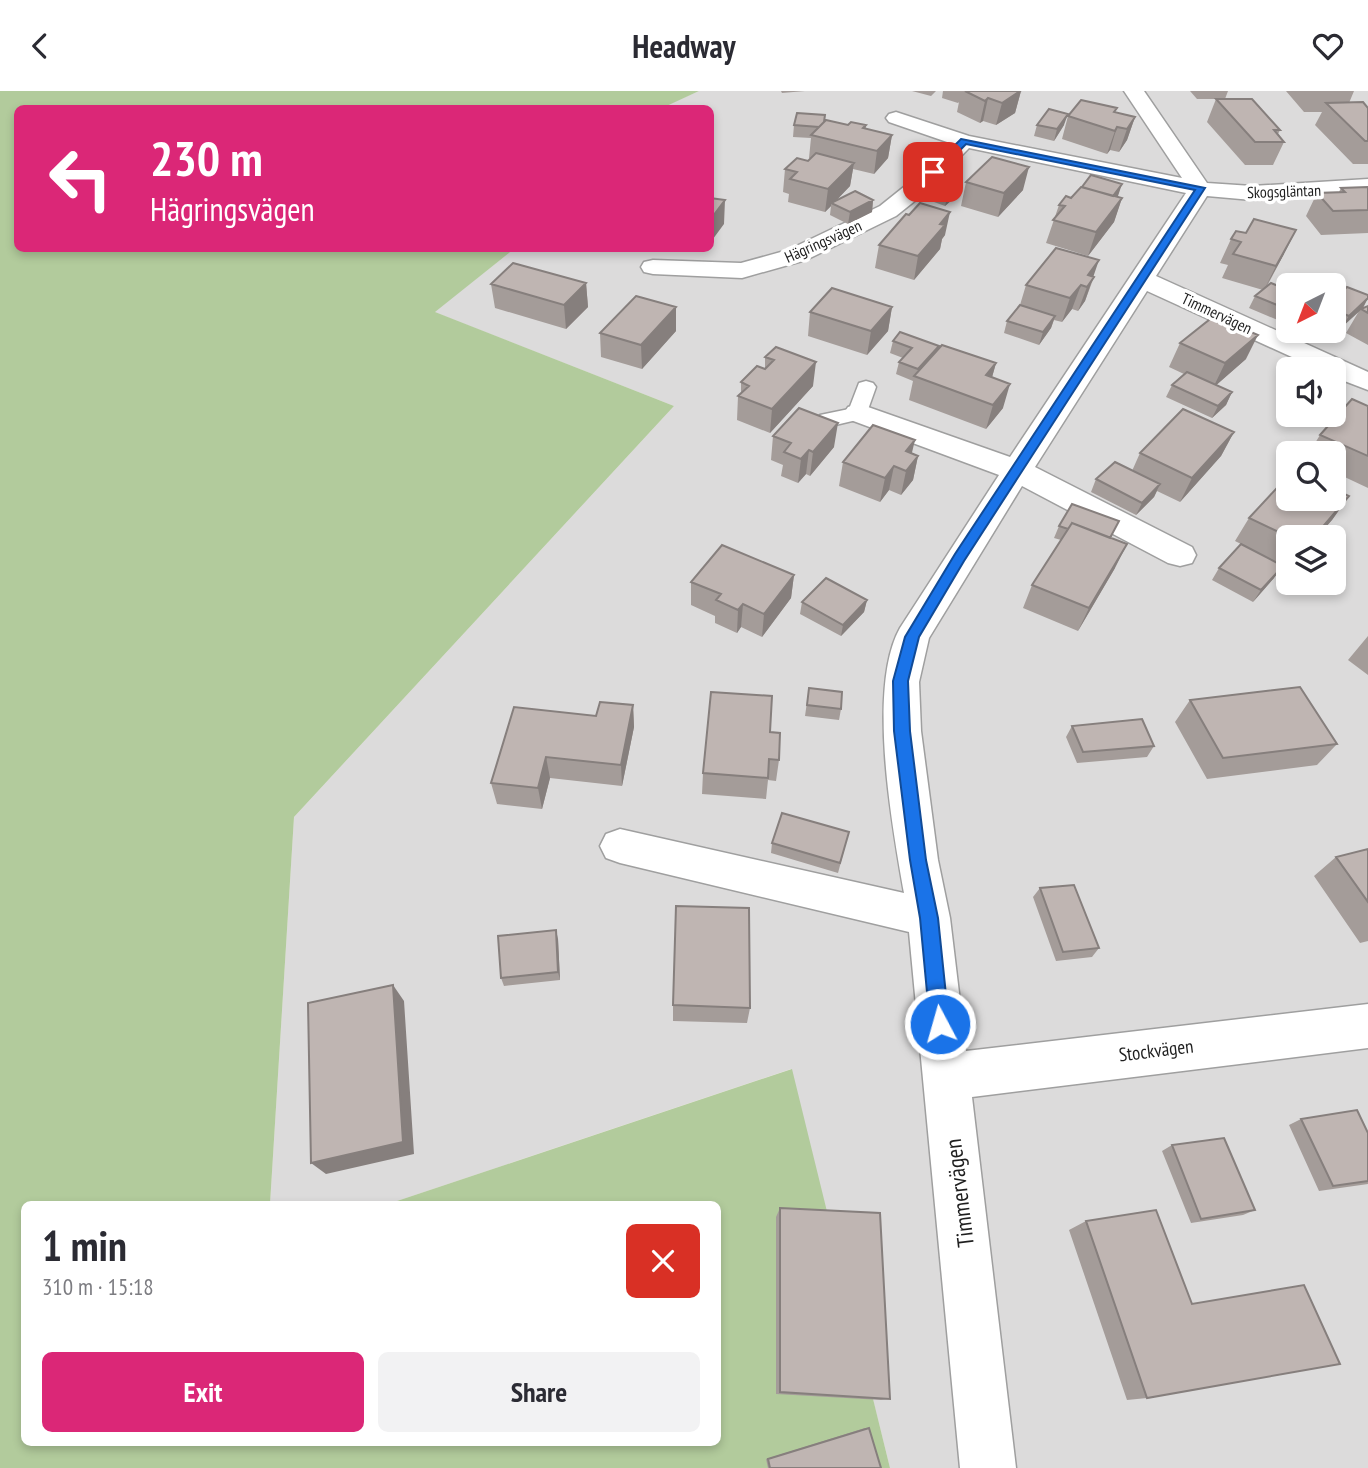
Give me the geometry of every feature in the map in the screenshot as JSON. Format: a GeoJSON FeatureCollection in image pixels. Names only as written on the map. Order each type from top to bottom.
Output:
{"type":"FeatureCollection","features":[{"type":"Feature","properties":{"kind":"street"},"geometry":{"type":"LineString","coordinates":[[1134,91],[1200,188]]}},
{"type":"Feature","properties":{"kind":"street"},"geometry":{"type":"LineString","coordinates":[[896,118],[964,141],[1200,188]]}},
{"type":"Feature","properties":{"kind":"street","name":"Hägringsvägen"},"geometry":{"type":"LineString","coordinates":[[653,267],[742,271],[797,255],[888,211],[918,187],[964,141]]}},
{"type":"Feature","properties":{"kind":"street","name":"Skogsgläntan"},"geometry":{"type":"LineString","coordinates":[[1200,188],[1252,193],[1368,186]]}},
{"type":"Feature","properties":{"kind":"street","name":"Timmervägen"},"geometry":{"type":"LineString","coordinates":[[988,1468],[929,918],[918,860],[902,731],[901,681],[912,637],[1016,470],[1200,188]]}},
{"type":"Feature","properties":{"kind":"street","name":"Timmervägen"},"geometry":{"type":"LineString","coordinates":[[1142,279],[1368,382]]}},
{"type":"Feature","properties":{"kind":"street"},"geometry":{"type":"LineString","coordinates":[[862,400],[1016,470],[1180,555]]}},
{"type":"Feature","properties":{"kind":"street"},"geometry":{"type":"LineString","coordinates":[[620,846],[929,918]]}},
{"type":"Feature","properties":{"kind":"street","name":"Stockvägen"},"geometry":{"type":"LineString","coordinates":[[945,1077],[1368,1026]]}},
{"type":"Feature","properties":{"kind":"lane"},"geometry":{"type":"LineString","coordinates":[[827,419],[862,400]]}},
{"type":"Feature","properties":{"kind":"shaded area"},"geometry":{"type":"Polygon","coordinates":[[[699,91],[1368,91],[1368,1468],[890,1468],[791,1069],[397,1201],[270,1201],[294,817],[674,406],[434,312],[510,252],[714,252],[714,105],[667,105],[699,91]]]}},
{"type":"Feature","properties":{"kind":"green space"},"geometry":{"type":"Polygon","coordinates":[[[0,91],[699,91],[669,105],[14,105],[14,252],[510,252],[435,312],[674,406],[294,817],[270,1201],[21,1201],[21,1446],[721,1446],[721,1201],[397,1201],[792,1069],[890,1468],[0,1468],[0,91]]]}},
{"type":"Feature","properties":{"kind":"building"},"geometry":{"type":"Polygon","coordinates":[[[965,91],[1020,91],[1002,103],[988,98],[985,101],[965,91]]]}},
{"type":"Feature","properties":{"kind":"building"},"geometry":{"type":"Polygon","coordinates":[[[1216,99],[1252,99],[1280,130],[1274,130],[1284,142],[1255,142],[1216,99]]]}},
{"type":"Feature","properties":{"kind":"building"},"geometry":{"type":"Polygon","coordinates":[[[1081,100],[1117,108],[1114,112],[1135,117],[1127,129],[1117,127],[1115,131],[1068,116],[1081,100]]]}},
{"type":"Feature","properties":{"kind":"building"},"geometry":{"type":"Polygon","coordinates":[[[1363,102],[1368,108],[1368,141],[1326,103],[1363,102]]]}},
{"type":"Feature","properties":{"kind":"building"},"geometry":{"type":"Polygon","coordinates":[[[1049,109],[1068,114],[1057,129],[1037,125],[1049,109]]]}},
{"type":"Feature","properties":{"kind":"building"},"geometry":{"type":"Polygon","coordinates":[[[797,113],[825,115],[824,122],[819,127],[794,125],[797,113]]]}},
{"type":"Feature","properties":{"kind":"building"},"geometry":{"type":"Polygon","coordinates":[[[826,120],[848,125],[851,122],[866,125],[863,128],[892,135],[877,151],[811,135],[826,120]]]}},
{"type":"Feature","properties":{"kind":"building"},"geometry":{"type":"Polygon","coordinates":[[[816,153],[854,163],[828,189],[790,179],[797,172],[785,169],[797,158],[808,161],[816,153]]]}},
{"type":"Feature","properties":{"kind":"building"},"geometry":{"type":"Polygon","coordinates":[[[992,157],[1029,167],[1004,193],[966,182],[992,157]]]}},
{"type":"Feature","properties":{"kind":"building"},"geometry":{"type":"Polygon","coordinates":[[[1091,175],[1122,184],[1113,196],[1082,187],[1091,175]]]}},
{"type":"Feature","properties":{"kind":"building"},"geometry":{"type":"Polygon","coordinates":[[[944,183],[956,187],[948,194],[937,190],[944,183]]]}},
{"type":"Feature","properties":{"kind":"building"},"geometry":{"type":"Polygon","coordinates":[[[1081,187],[1122,198],[1096,232],[1053,220],[1065,206],[1059,205],[1066,196],[1071,198],[1081,187]]]}},
{"type":"Feature","properties":{"kind":"building"},"geometry":{"type":"Polygon","coordinates":[[[1368,187],[1368,210],[1333,211],[1317,193],[1345,192],[1341,188],[1368,187]]]}},
{"type":"Feature","properties":{"kind":"building"},"geometry":{"type":"Polygon","coordinates":[[[855,191],[873,200],[850,212],[831,203],[855,191]]]}},
{"type":"Feature","properties":{"kind":"building"},"geometry":{"type":"Polygon","coordinates":[[[714,199],[725,200],[714,215],[714,199]]]}},
{"type":"Feature","properties":{"kind":"building"},"geometry":{"type":"Polygon","coordinates":[[[920,203],[950,212],[940,224],[945,225],[918,256],[879,245],[906,214],[909,215],[920,203]]]}},
{"type":"Feature","properties":{"kind":"building"},"geometry":{"type":"Polygon","coordinates":[[[1254,219],[1296,230],[1276,266],[1233,254],[1241,242],[1231,239],[1236,231],[1246,233],[1254,219]]]}},
{"type":"Feature","properties":{"kind":"building"},"geometry":{"type":"Polygon","coordinates":[[[1056,248],[1099,260],[1088,275],[1094,277],[1087,287],[1081,285],[1070,298],[1026,285],[1056,248]]]}},
{"type":"Feature","properties":{"kind":"building"},"geometry":{"type":"Polygon","coordinates":[[[513,263],[586,283],[564,305],[491,284],[513,263]]]}},
{"type":"Feature","properties":{"kind":"building"},"geometry":{"type":"Polygon","coordinates":[[[1271,283],[1276,285],[1276,305],[1255,296],[1271,283]]]}},
{"type":"Feature","properties":{"kind":"building"},"geometry":{"type":"Polygon","coordinates":[[[832,288],[892,307],[871,331],[810,312],[832,288]]]}},
{"type":"Feature","properties":{"kind":"building"},"geometry":{"type":"Polygon","coordinates":[[[1346,288],[1368,295],[1349,316],[1346,315],[1346,288]]]}},
{"type":"Feature","properties":{"kind":"building"},"geometry":{"type":"Polygon","coordinates":[[[636,296],[676,307],[641,345],[600,333],[636,296]]]}},
{"type":"Feature","properties":{"kind":"building"},"geometry":{"type":"Polygon","coordinates":[[[1020,305],[1055,316],[1043,332],[1007,321],[1020,305]]]}},
{"type":"Feature","properties":{"kind":"building"},"geometry":{"type":"Polygon","coordinates":[[[1214,316],[1258,335],[1225,363],[1180,343],[1214,316]]]}},
{"type":"Feature","properties":{"kind":"building"},"geometry":{"type":"Polygon","coordinates":[[[900,332],[939,346],[918,369],[899,362],[912,348],[893,341],[900,332]]]}},
{"type":"Feature","properties":{"kind":"building"},"geometry":{"type":"Polygon","coordinates":[[[942,345],[996,363],[986,375],[1010,384],[993,405],[914,376],[942,345]]]}},
{"type":"Feature","properties":{"kind":"building"},"geometry":{"type":"Polygon","coordinates":[[[776,347],[816,362],[772,409],[738,396],[749,386],[741,382],[757,366],[765,369],[774,360],[765,357],[776,347]]]}},
{"type":"Feature","properties":{"kind":"building"},"geometry":{"type":"Polygon","coordinates":[[[1187,372],[1232,392],[1218,406],[1172,385],[1187,372]]]}},
{"type":"Feature","properties":{"kind":"building"},"geometry":{"type":"Polygon","coordinates":[[[1352,399],[1368,406],[1368,456],[1346,446],[1346,441],[1334,441],[1320,435],[1327,427],[1346,427],[1346,406],[1352,399]]]}},
{"type":"Feature","properties":{"kind":"building"},"geometry":{"type":"Polygon","coordinates":[[[799,408],[838,423],[813,452],[809,450],[801,459],[784,452],[791,443],[773,436],[799,408]]]}},
{"type":"Feature","properties":{"kind":"building"},"geometry":{"type":"Polygon","coordinates":[[[1183,409],[1234,432],[1192,478],[1140,453],[1183,409]]]}},
{"type":"Feature","properties":{"kind":"building"},"geometry":{"type":"Polygon","coordinates":[[[873,425],[915,440],[906,451],[918,456],[906,471],[894,466],[885,478],[843,462],[873,425]]]}},
{"type":"Feature","properties":{"kind":"building"},"geometry":{"type":"Polygon","coordinates":[[[1115,462],[1160,484],[1142,503],[1096,479],[1115,462]]]}},
{"type":"Feature","properties":{"kind":"building"},"geometry":{"type":"Polygon","coordinates":[[[1276,489],[1276,511],[1336,511],[1324,525],[1276,525],[1276,531],[1249,518],[1276,489]]]}},
{"type":"Feature","properties":{"kind":"building"},"geometry":{"type":"Polygon","coordinates":[[[1072,504],[1119,521],[1110,538],[1072,523],[1068,529],[1059,526],[1072,504]]]}},
{"type":"Feature","properties":{"kind":"building"},"geometry":{"type":"Polygon","coordinates":[[[1072,523],[1127,544],[1089,608],[1032,585],[1072,523]]]}},
{"type":"Feature","properties":{"kind":"building"},"geometry":{"type":"Polygon","coordinates":[[[1241,544],[1276,562],[1276,574],[1261,590],[1219,568],[1241,544]]]}},
{"type":"Feature","properties":{"kind":"building"},"geometry":{"type":"Polygon","coordinates":[[[722,545],[794,575],[764,614],[743,604],[738,610],[716,600],[721,594],[691,582],[722,545]]]}},
{"type":"Feature","properties":{"kind":"building"},"geometry":{"type":"Polygon","coordinates":[[[826,578],[867,600],[843,625],[802,602],[826,578]]]}},
{"type":"Feature","properties":{"kind":"building"},"geometry":{"type":"Polygon","coordinates":[[[1300,687],[1337,744],[1223,758],[1190,700],[1300,687]]]}},
{"type":"Feature","properties":{"kind":"building"},"geometry":{"type":"Polygon","coordinates":[[[809,688],[842,692],[841,709],[807,705],[809,688]]]}},
{"type":"Feature","properties":{"kind":"building"},"geometry":{"type":"Polygon","coordinates":[[[711,692],[772,696],[770,732],[780,733],[779,760],[769,759],[768,778],[703,773],[711,692]]]}},
{"type":"Feature","properties":{"kind":"building"},"geometry":{"type":"Polygon","coordinates":[[[600,702],[633,705],[621,765],[546,757],[538,788],[491,783],[514,707],[596,716],[600,702]]]}},
{"type":"Feature","properties":{"kind":"building"},"geometry":{"type":"Polygon","coordinates":[[[1142,719],[1154,746],[1083,752],[1072,726],[1142,719]]]}},
{"type":"Feature","properties":{"kind":"building"},"geometry":{"type":"Polygon","coordinates":[[[782,813],[849,832],[840,863],[772,843],[782,813]]]}},
{"type":"Feature","properties":{"kind":"building"},"geometry":{"type":"Polygon","coordinates":[[[1368,849],[1368,902],[1336,857],[1368,849]]]}},
{"type":"Feature","properties":{"kind":"building"},"geometry":{"type":"Polygon","coordinates":[[[1074,885],[1099,948],[1063,952],[1040,888],[1074,885]]]}},
{"type":"Feature","properties":{"kind":"building"},"geometry":{"type":"Polygon","coordinates":[[[676,906],[749,908],[750,1008],[673,1005],[676,906]]]}},
{"type":"Feature","properties":{"kind":"building"},"geometry":{"type":"Polygon","coordinates":[[[556,930],[558,972],[501,978],[498,936],[556,930]]]}},
{"type":"Feature","properties":{"kind":"building"},"geometry":{"type":"Polygon","coordinates":[[[393,985],[403,1142],[311,1163],[308,1003],[393,985]]]}},
{"type":"Feature","properties":{"kind":"building"},"geometry":{"type":"Polygon","coordinates":[[[1357,1110],[1368,1133],[1368,1181],[1333,1186],[1301,1119],[1357,1110]]]}},
{"type":"Feature","properties":{"kind":"building"},"geometry":{"type":"Polygon","coordinates":[[[1224,1138],[1255,1210],[1201,1219],[1172,1145],[1224,1138]]]}},
{"type":"Feature","properties":{"kind":"building"},"geometry":{"type":"Polygon","coordinates":[[[780,1208],[880,1213],[890,1399],[780,1392],[780,1208]]]}},
{"type":"Feature","properties":{"kind":"building"},"geometry":{"type":"Polygon","coordinates":[[[1156,1210],[1192,1304],[1304,1285],[1340,1364],[1147,1398],[1086,1221],[1156,1210]]]}},
{"type":"Feature","properties":{"kind":"building"},"geometry":{"type":"Polygon","coordinates":[[[869,1428],[881,1468],[770,1468],[768,1459],[869,1428]]]}},
{"type":"Feature","properties":{"kind":"route"},"geometry":{"type":"LineString","coordinates":[[933,172],[964,141],[1200,188],[960,558],[912,637],[901,681],[902,731],[918,860],[929,918],[940,1024]]}}]}
